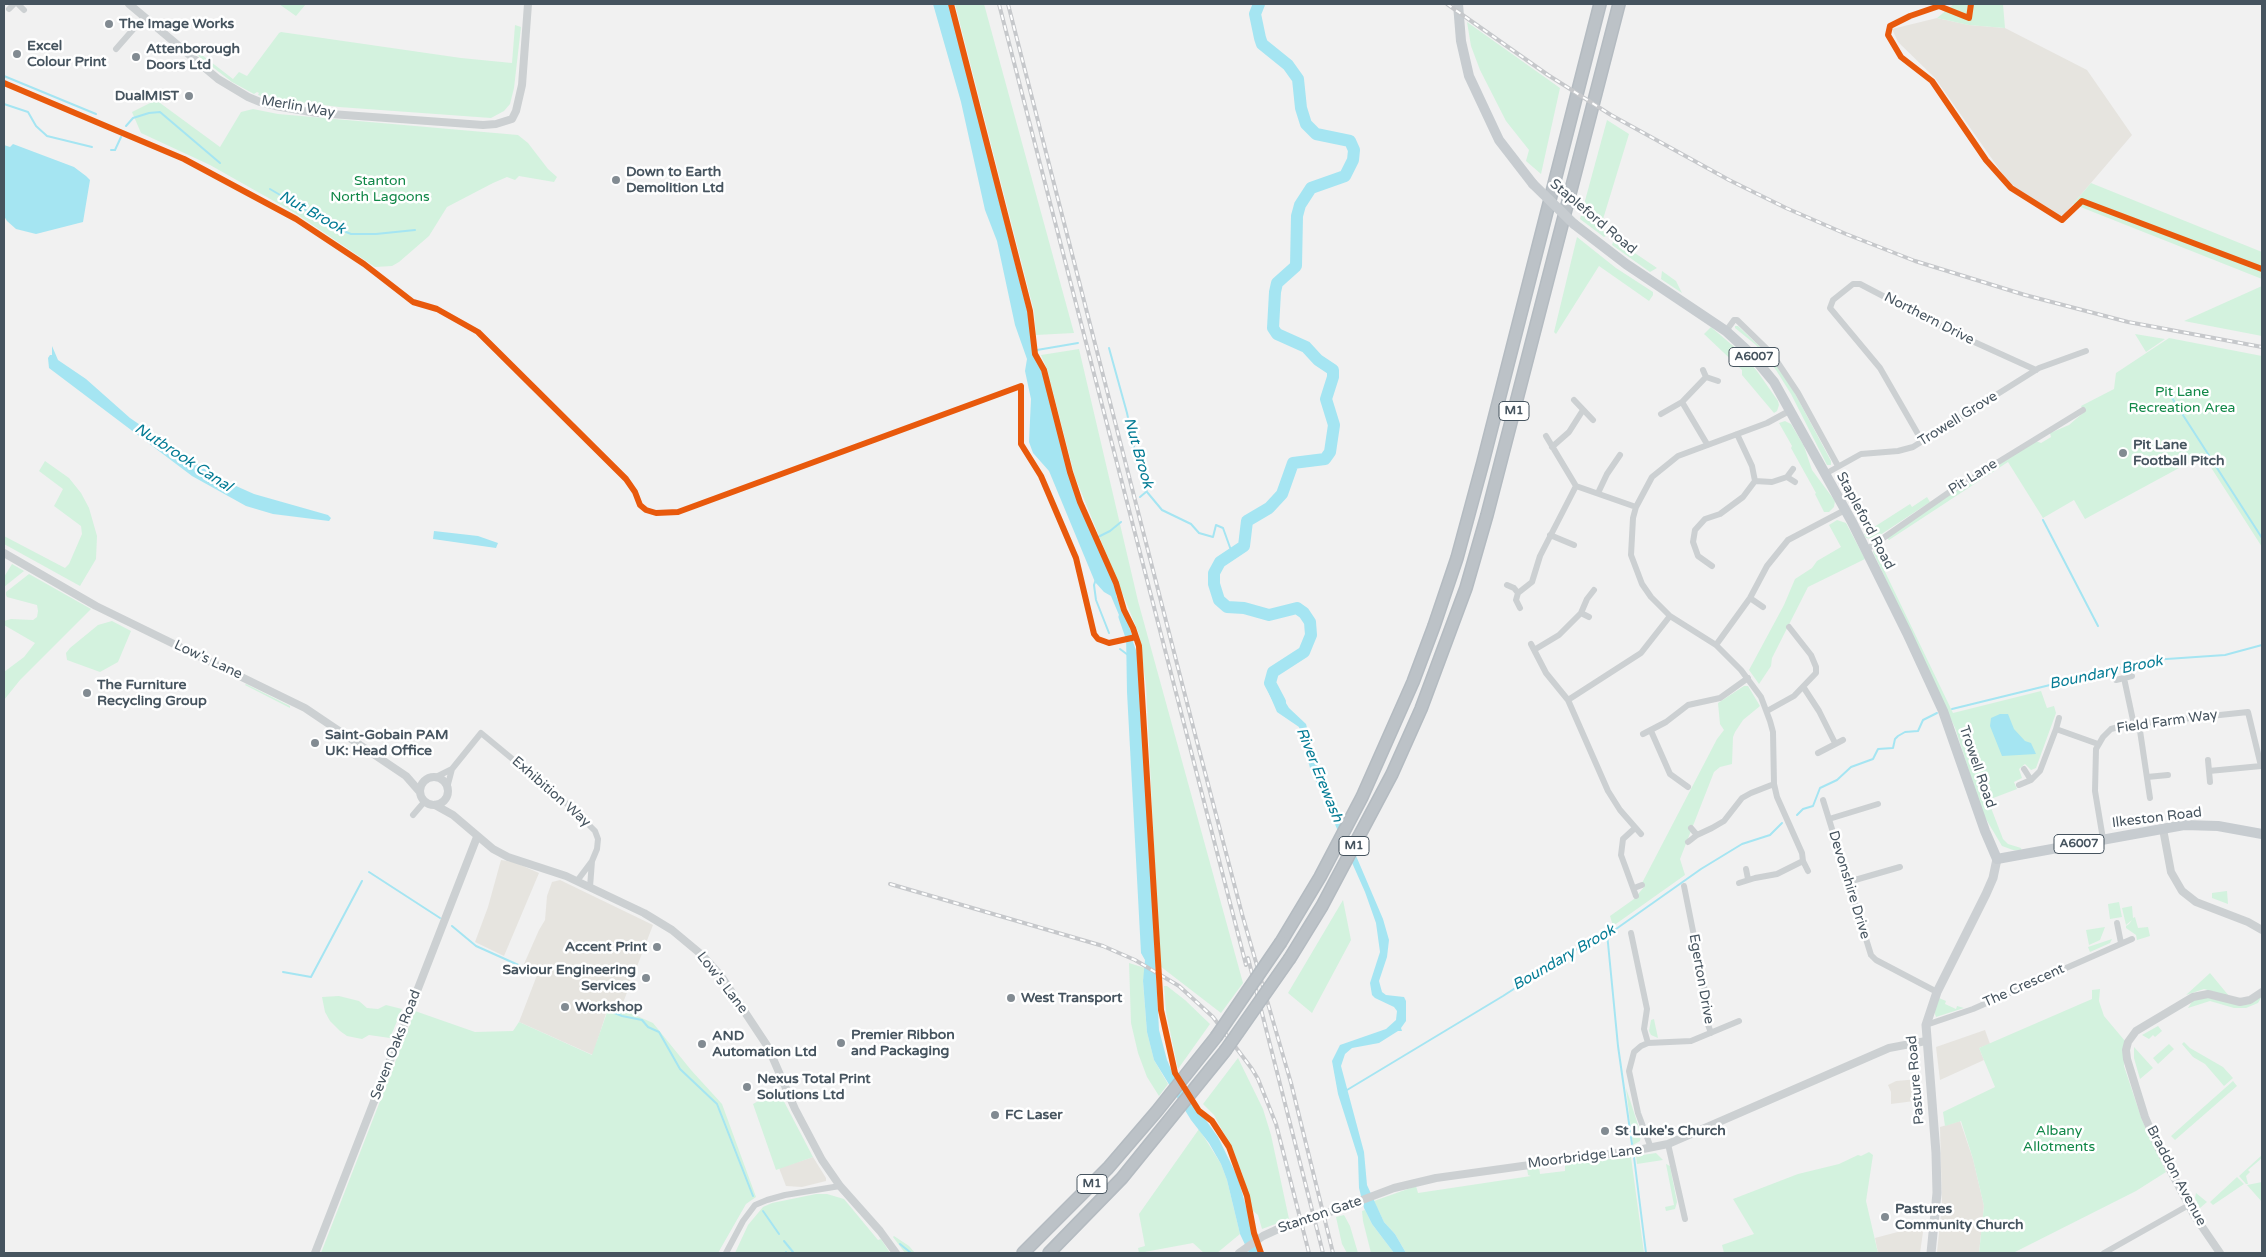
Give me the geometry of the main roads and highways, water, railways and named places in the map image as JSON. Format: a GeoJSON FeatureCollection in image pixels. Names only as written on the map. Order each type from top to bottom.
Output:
{"type":"FeatureCollection","features":[{"type":"Feature","properties":{"kind":"highway","name":"M1"},"geometry":{"type":"LineString","coordinates":[[1023,1253],[1085,1192],[1158,1111],[1216,1036],[1281,942],[1320,877],[1362,797],[1413,682],[1457,558],[1600,4]]}},
{"type":"Feature","properties":{"kind":"highway","name":"M1"},"geometry":{"type":"LineString","coordinates":[[1049,1253],[1117,1184],[1173,1118],[1225,1051],[1290,958],[1333,886],[1376,806],[1421,709],[1473,566],[1619,4]]}},
{"type":"Feature","properties":{"kind":"main road","name":"Stapleford Road"},"geometry":{"type":"LineString","coordinates":[[1458,4],[1461,40],[1469,76],[1499,140],[1534,184],[1574,224],[1626,264],[1726,331],[1763,368],[1791,410],[1866,550],[1943,711]]}},
{"type":"Feature","properties":{"kind":"main road","name":"Trowell Road"},"geometry":{"type":"LineString","coordinates":[[1943,711],[1996,859]]}},
{"type":"Feature","properties":{"kind":"main road","name":"Ilkeston Road"},"geometry":{"type":"LineString","coordinates":[[1996,859],[2103,839],[2200,824],[2262,834]]}},
{"type":"Feature","properties":{"kind":"main road","name":"Pasture Road"},"geometry":{"type":"LineString","coordinates":[[1931,1253],[1937,1193],[1936,1153],[1926,1025],[1937,992],[1993,878],[1996,859]]}},
{"type":"Feature","properties":{"kind":"water"},"geometry":{"type":"Polygon","coordinates":[[[933,4],[949,4],[1030,322],[1033,355],[1041,369],[1072,484],[1116,587],[1116,595],[1127,626],[1124,627],[1111,596],[1104,592],[1095,582],[1049,471],[1033,453],[1029,442],[1031,399],[1025,371],[1027,359],[1015,325],[997,241],[985,210],[961,102],[933,4]]]}},
{"type":"Feature","properties":{"kind":"water"},"geometry":{"type":"Polygon","coordinates":[[[13,144],[74,167],[90,180],[83,222],[36,234],[16,229],[7,221],[4,216],[4,145],[10,147],[13,144]]]}},
{"type":"Feature","properties":{"kind":"water","name":"Nutbrook Canal"},"geometry":{"type":"Polygon","coordinates":[[[52,346],[58,360],[86,379],[130,418],[218,478],[254,494],[328,515],[331,518],[329,521],[273,514],[246,506],[192,476],[49,368],[48,358],[52,355],[52,346]]]}},
{"type":"Feature","properties":{"kind":"water"},"geometry":{"type":"Polygon","coordinates":[[[434,531],[478,536],[498,543],[496,548],[433,539],[434,531]]]}},
{"type":"Feature","properties":{"kind":"water"},"geometry":{"type":"Polygon","coordinates":[[[1129,631],[1137,653],[1140,675],[1159,1030],[1167,1060],[1174,1076],[1218,1137],[1238,1178],[1259,1253],[1249,1253],[1240,1234],[1227,1180],[1221,1164],[1154,1060],[1147,1032],[1143,981],[1145,960],[1141,953],[1127,692],[1126,632],[1129,631]]]}},
{"type":"Feature","properties":{"kind":"water"},"geometry":{"type":"Polygon","coordinates":[[[1276,687],[1289,708],[1306,724],[1316,762],[1383,919],[1389,940],[1387,957],[1379,981],[1382,992],[1386,995],[1404,997],[1406,1001],[1406,1021],[1401,1028],[1402,1031],[1398,1031],[1379,1043],[1352,1048],[1345,1054],[1341,1066],[1364,1152],[1367,1185],[1384,1222],[1395,1234],[1406,1253],[1394,1253],[1372,1224],[1364,1208],[1359,1188],[1358,1157],[1338,1094],[1332,1061],[1340,1045],[1386,1029],[1396,1020],[1397,1011],[1394,1007],[1372,995],[1370,983],[1380,952],[1376,923],[1365,892],[1310,768],[1299,727],[1277,712],[1268,691],[1276,687]]]}},
{"type":"Feature","properties":{"kind":"water"},"geometry":{"type":"Polygon","coordinates":[[[2000,714],[2008,714],[2014,729],[2025,741],[2031,743],[2036,754],[2002,756],[1990,726],[1991,718],[2000,714]]]}},
{"type":"Feature","properties":{"kind":"waterway","name":"River Erewash"},"geometry":{"type":"LineString","coordinates":[[1259,4],[1255,14],[1262,44],[1288,65],[1298,79],[1301,108],[1306,124],[1316,134],[1350,141],[1354,150],[1353,160],[1345,176],[1311,188],[1300,205],[1297,216],[1296,266],[1277,283],[1275,292],[1273,328],[1277,334],[1306,347],[1318,360],[1333,370],[1333,377],[1326,399],[1334,425],[1330,452],[1325,459],[1293,463],[1282,494],[1269,508],[1247,521],[1244,546],[1220,562],[1214,573],[1214,584],[1219,600],[1227,607],[1244,608],[1269,615],[1297,608],[1304,613],[1310,622],[1311,635],[1304,652],[1273,672],[1270,683],[1280,702]]}},
{"type":"Feature","properties":{"kind":"waterway"},"geometry":{"type":"LineString","coordinates":[[4,76],[96,114]]}},
{"type":"Feature","properties":{"kind":"waterway","name":"Nut Brook"},"geometry":{"type":"LineString","coordinates":[[4,104],[28,112],[36,126],[47,136],[92,147]]}},
{"type":"Feature","properties":{"kind":"waterway","name":"Nut Brook"},"geometry":{"type":"LineString","coordinates":[[126,126],[133,118],[160,112],[220,163]]}},
{"type":"Feature","properties":{"kind":"waterway","name":"Nut Brook"},"geometry":{"type":"LineString","coordinates":[[111,150],[115,150],[121,137]]}},
{"type":"Feature","properties":{"kind":"waterway","name":"Nut Brook"},"geometry":{"type":"LineString","coordinates":[[270,189],[334,227],[351,234],[376,234],[415,230]]}},
{"type":"Feature","properties":{"kind":"waterway","name":"Nut Brook"},"geometry":{"type":"LineString","coordinates":[[1037,350],[1078,343]]}},
{"type":"Feature","properties":{"kind":"waterway","name":"Nut Brook"},"geometry":{"type":"LineString","coordinates":[[1109,348],[1127,413],[1137,461],[1147,492],[1162,510],[1191,524],[1199,533],[1213,537],[1216,525],[1223,528],[1232,553]]}},
{"type":"Feature","properties":{"kind":"waterway"},"geometry":{"type":"LineString","coordinates":[[2169,389],[2172,398],[2262,538]]}},
{"type":"Feature","properties":{"kind":"waterway"},"geometry":{"type":"LineString","coordinates":[[1140,497],[1146,492]]}},
{"type":"Feature","properties":{"kind":"waterway"},"geometry":{"type":"LineString","coordinates":[[2043,520],[2098,626]]}},
{"type":"Feature","properties":{"kind":"waterway"},"geometry":{"type":"LineString","coordinates":[[1098,537],[1110,531],[1121,522]]}},
{"type":"Feature","properties":{"kind":"waterway"},"geometry":{"type":"LineString","coordinates":[[1096,579],[1094,585],[1096,600],[1109,633]]}},
{"type":"Feature","properties":{"kind":"waterway"},"geometry":{"type":"LineString","coordinates":[[1122,617],[1130,640]]}},
{"type":"Feature","properties":{"kind":"waterway","name":"Boundary Brook"},"geometry":{"type":"LineString","coordinates":[[1952,709],[2152,660],[2225,655],[2262,645]]}},
{"type":"Feature","properties":{"kind":"waterway"},"geometry":{"type":"LineString","coordinates":[[1120,649],[1128,655]]}},
{"type":"Feature","properties":{"kind":"waterway","name":"Boundary Brook"},"geometry":{"type":"LineString","coordinates":[[1797,815],[1803,809],[1813,806],[1820,788],[1837,780],[1851,767],[1873,759],[1878,749],[1893,748],[1895,739],[1898,736],[1905,732],[1918,731],[1923,720],[1937,713]]}},
{"type":"Feature","properties":{"kind":"waterway","name":"Boundary Brook"},"geometry":{"type":"LineString","coordinates":[[1347,1090],[1503,996],[1571,952],[1616,929],[1701,869],[1742,844],[1770,835],[1782,823]]}},
{"type":"Feature","properties":{"kind":"waterway"},"geometry":{"type":"LineString","coordinates":[[369,872],[440,918]]}},
{"type":"Feature","properties":{"kind":"waterway"},"geometry":{"type":"LineString","coordinates":[[283,972],[311,977],[362,881]]}},
{"type":"Feature","properties":{"kind":"waterway"},"geometry":{"type":"LineString","coordinates":[[452,926],[476,946],[534,972]]}},
{"type":"Feature","properties":{"kind":"waterway"},"geometry":{"type":"LineString","coordinates":[[1607,933],[1618,1046],[1632,1144]]}},
{"type":"Feature","properties":{"kind":"waterway"},"geometry":{"type":"LineString","coordinates":[[612,1012],[642,1020],[648,1027],[659,1032],[680,1069],[717,1104],[753,1196]]}},
{"type":"Feature","properties":{"kind":"waterway"},"geometry":{"type":"LineString","coordinates":[[1634,1157],[1646,1253]]}},
{"type":"Feature","properties":{"kind":"waterway"},"geometry":{"type":"LineString","coordinates":[[763,1211],[779,1234]]}},
{"type":"Feature","properties":{"kind":"waterway"},"geometry":{"type":"LineString","coordinates":[[784,1241],[793,1252]]}},
{"type":"Feature","properties":{"kind":"waterway"},"geometry":{"type":"LineString","coordinates":[[900,1244],[911,1253]]}},
{"type":"Feature","properties":{"kind":"railway"},"geometry":{"type":"LineString","coordinates":[[999,4],[1246,965]]}},
{"type":"Feature","properties":{"kind":"railway"},"geometry":{"type":"LineString","coordinates":[[1008,4],[1196,738],[1242,914],[1291,1083],[1333,1253]]}},
{"type":"Feature","properties":{"kind":"railway"},"geometry":{"type":"LineString","coordinates":[[1447,4],[1548,75],[1611,115],[1729,180],[1786,208],[1846,234],[1915,261],[2025,295],[2128,322],[2262,347]]}},
{"type":"Feature","properties":{"kind":"railway"},"geometry":{"type":"LineString","coordinates":[[890,884],[1103,946],[1135,960],[1179,986],[1213,1017],[1258,1079],[1276,1124],[1309,1253]]}},
{"type":"Feature","properties":{"kind":"railway"},"geometry":{"type":"LineString","coordinates":[[1248,958],[1323,1253]]}},
{"type":"Feature","properties":{"kind":"place","name":"The Image Works"},"geometry":{"type":"Point","coordinates":[109,24]}},
{"type":"Feature","properties":{"kind":"place","name":"Excel Colour Print"},"geometry":{"type":"Point","coordinates":[17,54]}},
{"type":"Feature","properties":{"kind":"place","name":"Attenborough Doors Ltd"},"geometry":{"type":"Point","coordinates":[136,57]}},
{"type":"Feature","properties":{"kind":"place","name":"DualMIST"},"geometry":{"type":"Point","coordinates":[189,96]}},
{"type":"Feature","properties":{"kind":"place","name":"Down to Earth Demolition Ltd"},"geometry":{"type":"Point","coordinates":[616,180]}},
{"type":"Feature","properties":{"kind":"place","name":"Pit Lane Football Pitch"},"geometry":{"type":"Point","coordinates":[2123,453]}},
{"type":"Feature","properties":{"kind":"place","name":"The Furniture Recycling Group"},"geometry":{"type":"Point","coordinates":[87,693]}},
{"type":"Feature","properties":{"kind":"place","name":"Saint-Gobain PAM UK: Head Office"},"geometry":{"type":"Point","coordinates":[315,743]}},
{"type":"Feature","properties":{"kind":"place","name":"Accent Print"},"geometry":{"type":"Point","coordinates":[657,947]}},
{"type":"Feature","properties":{"kind":"place","name":"Saviour Engineering Services"},"geometry":{"type":"Point","coordinates":[646,978]}},
{"type":"Feature","properties":{"kind":"place","name":"West Transport"},"geometry":{"type":"Point","coordinates":[1011,998]}},
{"type":"Feature","properties":{"kind":"place","name":"Workshop"},"geometry":{"type":"Point","coordinates":[565,1007]}},
{"type":"Feature","properties":{"kind":"place","name":"Premier Ribbon and Packaging"},"geometry":{"type":"Point","coordinates":[841,1043]}},
{"type":"Feature","properties":{"kind":"place","name":"AND Automation Ltd"},"geometry":{"type":"Point","coordinates":[702,1044]}},
{"type":"Feature","properties":{"kind":"place","name":"Nexus Total Print Solutions Ltd"},"geometry":{"type":"Point","coordinates":[747,1087]}},
{"type":"Feature","properties":{"kind":"place","name":"FC Laser"},"geometry":{"type":"Point","coordinates":[995,1115]}},
{"type":"Feature","properties":{"kind":"place","name":"St Luke's Church"},"geometry":{"type":"Point","coordinates":[1605,1131]}},
{"type":"Feature","properties":{"kind":"place","name":"Pastures Community Church"},"geometry":{"type":"Point","coordinates":[1885,1217]}},
{"type":"Feature","properties":{"kind":"park label","name":"Stanton North Lagoons"},"geometry":{"type":"Point","coordinates":[380,190]}},
{"type":"Feature","properties":{"kind":"park label","name":"Pit Lane Recreation Area"},"geometry":{"type":"Point","coordinates":[2182,400]}},
{"type":"Feature","properties":{"kind":"park label","name":"Albany Allotments"},"geometry":{"type":"Point","coordinates":[2059,1140]}}]}
